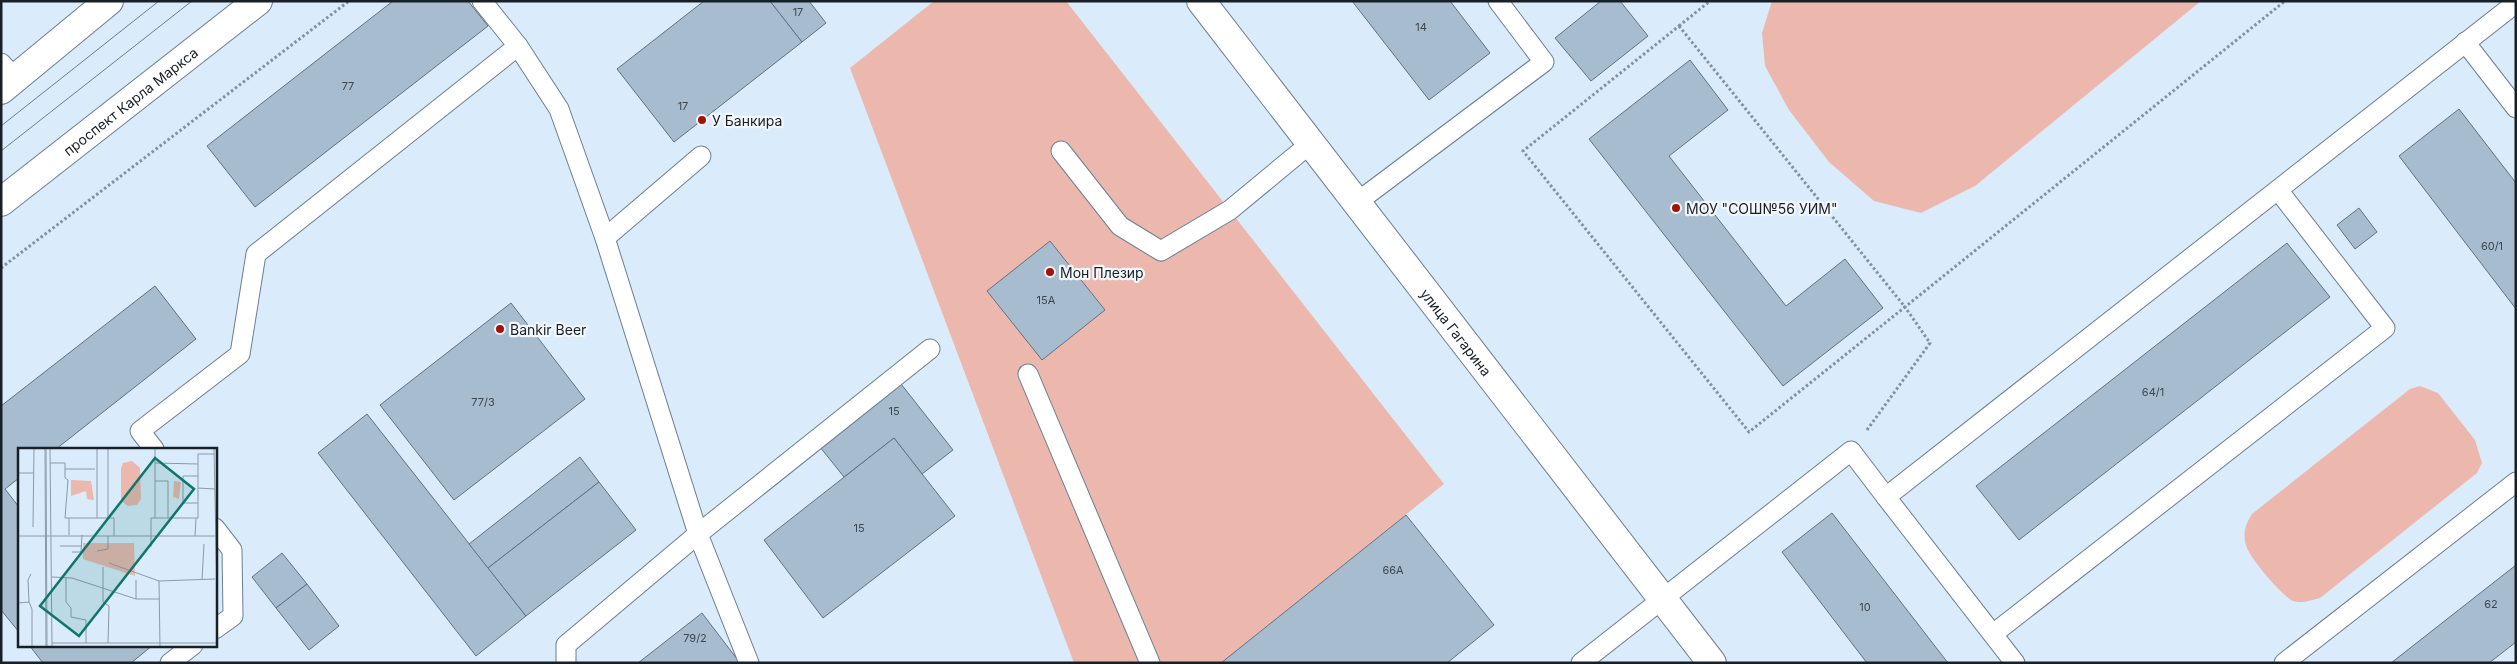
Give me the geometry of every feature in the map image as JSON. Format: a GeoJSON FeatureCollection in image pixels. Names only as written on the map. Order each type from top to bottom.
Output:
{"type":"FeatureCollection","features":[{"type":"Feature","properties":{"kind":"main road"},"geometry":{"type":"LineString","coordinates":[[6,77],[109,1]]}},
{"type":"Feature","properties":{"kind":"main road","name":"проспект Карла Маркса"},"geometry":{"type":"LineString","coordinates":[[1,202],[258,1]]}},
{"type":"Feature","properties":{"kind":"main road","name":"улица Гагарина"},"geometry":{"type":"LineString","coordinates":[[1201,1],[1712,663]]}},
{"type":"Feature","properties":{"kind":"lane"},"geometry":{"type":"LineString","coordinates":[[482,1],[518,46],[559,109],[606,238],[698,534],[749,663]]}},
{"type":"Feature","properties":{"kind":"lane"},"geometry":{"type":"LineString","coordinates":[[1356,203],[1544,62],[1498,1]]}},
{"type":"Feature","properties":{"kind":"lane"},"geometry":{"type":"LineString","coordinates":[[1886,497],[2516,3]]}},
{"type":"Feature","properties":{"kind":"lane"},"geometry":{"type":"LineString","coordinates":[[2465,42],[2516,108]]}},
{"type":"Feature","properties":{"kind":"lane"},"geometry":{"type":"LineString","coordinates":[[153,448],[140,431],[240,354],[256,254],[518,46]]}},
{"type":"Feature","properties":{"kind":"lane"},"geometry":{"type":"LineString","coordinates":[[1061,150],[1120,226],[1160,251],[1230,210],[1311,143]]}},
{"type":"Feature","properties":{"kind":"lane"},"geometry":{"type":"LineString","coordinates":[[606,238],[701,156]]}},
{"type":"Feature","properties":{"kind":"lane"},"geometry":{"type":"LineString","coordinates":[[1993,634],[2385,328],[2278,190]]}},
{"type":"Feature","properties":{"kind":"lane"},"geometry":{"type":"LineString","coordinates":[[566,663],[566,645],[698,534],[930,349]]}},
{"type":"Feature","properties":{"kind":"lane"},"geometry":{"type":"LineString","coordinates":[[1028,374],[1150,663]]}},
{"type":"Feature","properties":{"kind":"lane"},"geometry":{"type":"LineString","coordinates":[[1582,663],[1851,451],[2015,663]]}},
{"type":"Feature","properties":{"kind":"lane"},"geometry":{"type":"LineString","coordinates":[[2284,663],[2516,482]]}},
{"type":"Feature","properties":{"kind":"lane"},"geometry":{"type":"LineString","coordinates":[[216,529],[232,550],[233,616],[216,628]]}},
{"type":"Feature","properties":{"kind":"lane"},"geometry":{"type":"LineString","coordinates":[[170,663],[193,646]]}},
{"type":"Feature","properties":{"kind":"path"},"geometry":{"type":"LineString","coordinates":[[1,268],[349,1]]}},
{"type":"Feature","properties":{"kind":"path"},"geometry":{"type":"LineString","coordinates":[[1710,1],[1523,151],[1749,432],[2285,1]]}},
{"type":"Feature","properties":{"kind":"path"},"geometry":{"type":"LineString","coordinates":[[1679,26],[1905,306],[1930,343],[1851,451]]}},
{"type":"Feature","properties":{"kind":"shaded area"},"geometry":{"type":"Polygon","coordinates":[[[934,1],[1066,1],[1444,484],[1221,663],[1074,663],[850,68],[934,1]]]}},
{"type":"Feature","properties":{"kind":"shaded area"},"geometry":{"type":"Polygon","coordinates":[[[1772,1],[2201,1],[1975,186],[1921,213],[1874,201],[1829,162],[1789,110],[1765,66],[1762,33],[1772,1]]]}},
{"type":"Feature","properties":{"kind":"shaded area"},"geometry":{"type":"Polygon","coordinates":[[[2420,386],[2438,393],[2475,440],[2482,463],[2477,473],[2320,598],[2296,602],[2288,598],[2260,568],[2247,548],[2245,543],[2246,526],[2252,514],[2410,389],[2420,386]]]}},
{"type":"Feature","properties":{"kind":"building"},"geometry":{"type":"Polygon","coordinates":[[[393,1],[468,1],[488,26],[255,207],[207,146],[393,1]]]}},
{"type":"Feature","properties":{"kind":"building"},"geometry":{"type":"Polygon","coordinates":[[[704,1],[770,1],[802,42],[674,142],[617,69],[704,1]]]}},
{"type":"Feature","properties":{"kind":"building"},"geometry":{"type":"Polygon","coordinates":[[[770,1],[809,1],[826,23],[802,42],[770,1]]]}},
{"type":"Feature","properties":{"kind":"building"},"geometry":{"type":"Polygon","coordinates":[[[1352,1],[1450,1],[1490,53],[1429,100],[1352,1]]]}},
{"type":"Feature","properties":{"kind":"building"},"geometry":{"type":"Polygon","coordinates":[[[1601,1],[1620,1],[1648,36],[1591,81],[1555,38],[1601,1]]]}},
{"type":"Feature","properties":{"kind":"building","name":"МОУ \"СОШ№56 УИМ\""},"geometry":{"type":"Polygon","coordinates":[[[1690,60],[1728,110],[1669,156],[1786,306],[1845,259],[1883,308],[1783,386],[1589,139],[1690,60]]]}},
{"type":"Feature","properties":{"kind":"building"},"geometry":{"type":"Polygon","coordinates":[[[2459,109],[2516,183],[2516,309],[2399,156],[2459,109]]]}},
{"type":"Feature","properties":{"kind":"building"},"geometry":{"type":"Polygon","coordinates":[[[2359,208],[2377,232],[2355,249],[2337,225],[2359,208]]]}},
{"type":"Feature","properties":{"kind":"building"},"geometry":{"type":"Polygon","coordinates":[[[1050,241],[1105,310],[1042,360],[987,291],[1050,241]]]}},
{"type":"Feature","properties":{"kind":"building"},"geometry":{"type":"Polygon","coordinates":[[[2287,243],[2330,297],[2019,540],[1976,486],[2287,243]]]}},
{"type":"Feature","properties":{"kind":"building"},"geometry":{"type":"Polygon","coordinates":[[[155,286],[196,339],[57,448],[18,448],[18,479],[5,489],[18,506],[18,631],[1,610],[1,406],[155,286]]]}},
{"type":"Feature","properties":{"kind":"building"},"geometry":{"type":"Polygon","coordinates":[[[511,303],[585,399],[454,500],[380,405],[511,303]]]}},
{"type":"Feature","properties":{"kind":"building"},"geometry":{"type":"Polygon","coordinates":[[[901,384],[953,450],[922,474],[894,438],[844,477],[820,447],[901,384]]]}},
{"type":"Feature","properties":{"kind":"building"},"geometry":{"type":"Polygon","coordinates":[[[367,414],[526,616],[476,656],[318,453],[367,414]]]}},
{"type":"Feature","properties":{"kind":"building"},"geometry":{"type":"Polygon","coordinates":[[[894,438],[955,516],[823,618],[764,540],[894,438]]]}},
{"type":"Feature","properties":{"kind":"building"},"geometry":{"type":"Polygon","coordinates":[[[580,457],[599,482],[488,568],[469,544],[580,457]]]}},
{"type":"Feature","properties":{"kind":"building"},"geometry":{"type":"Polygon","coordinates":[[[599,482],[636,530],[526,616],[488,568],[599,482]]]}},
{"type":"Feature","properties":{"kind":"building"},"geometry":{"type":"Polygon","coordinates":[[[1832,513],[1948,663],[1867,663],[1782,552],[1832,513]]]}},
{"type":"Feature","properties":{"kind":"building"},"geometry":{"type":"Polygon","coordinates":[[[1406,515],[1494,625],[1447,663],[1221,663],[1406,515]]]}},
{"type":"Feature","properties":{"kind":"building"},"geometry":{"type":"Polygon","coordinates":[[[282,553],[307,584],[276,608],[252,577],[282,553]]]}},
{"type":"Feature","properties":{"kind":"building"},"geometry":{"type":"Polygon","coordinates":[[[2516,565],[2516,642],[2489,663],[2391,663],[2516,565]]]}},
{"type":"Feature","properties":{"kind":"building"},"geometry":{"type":"Polygon","coordinates":[[[307,584],[339,626],[309,650],[276,608],[307,584]]]}},
{"type":"Feature","properties":{"kind":"building"},"geometry":{"type":"Polygon","coordinates":[[[702,613],[740,663],[638,663],[702,613]]]}},
{"type":"Feature","properties":{"kind":"building"},"geometry":{"type":"Polygon","coordinates":[[[30,646],[152,646],[131,663],[43,663],[30,646]]]}},
{"type":"Feature","properties":{"kind":"tram line"},"geometry":{"type":"LineString","coordinates":[[1,126],[159,1]]}},
{"type":"Feature","properties":{"kind":"tram line"},"geometry":{"type":"LineString","coordinates":[[1,151],[192,1]]}},
{"type":"Feature","properties":{"kind":"place","name":"У Банкира"},"geometry":{"type":"Point","coordinates":[702,120]}},
{"type":"Feature","properties":{"kind":"place","name":"МОУ \"СОШ№56 УИМ\""},"geometry":{"type":"Point","coordinates":[1676,208]}},
{"type":"Feature","properties":{"kind":"place","name":"Мон Плезир"},"geometry":{"type":"Point","coordinates":[1050,272]}},
{"type":"Feature","properties":{"kind":"place","name":"Bankir Beer"},"geometry":{"type":"Point","coordinates":[500,329]}}]}
